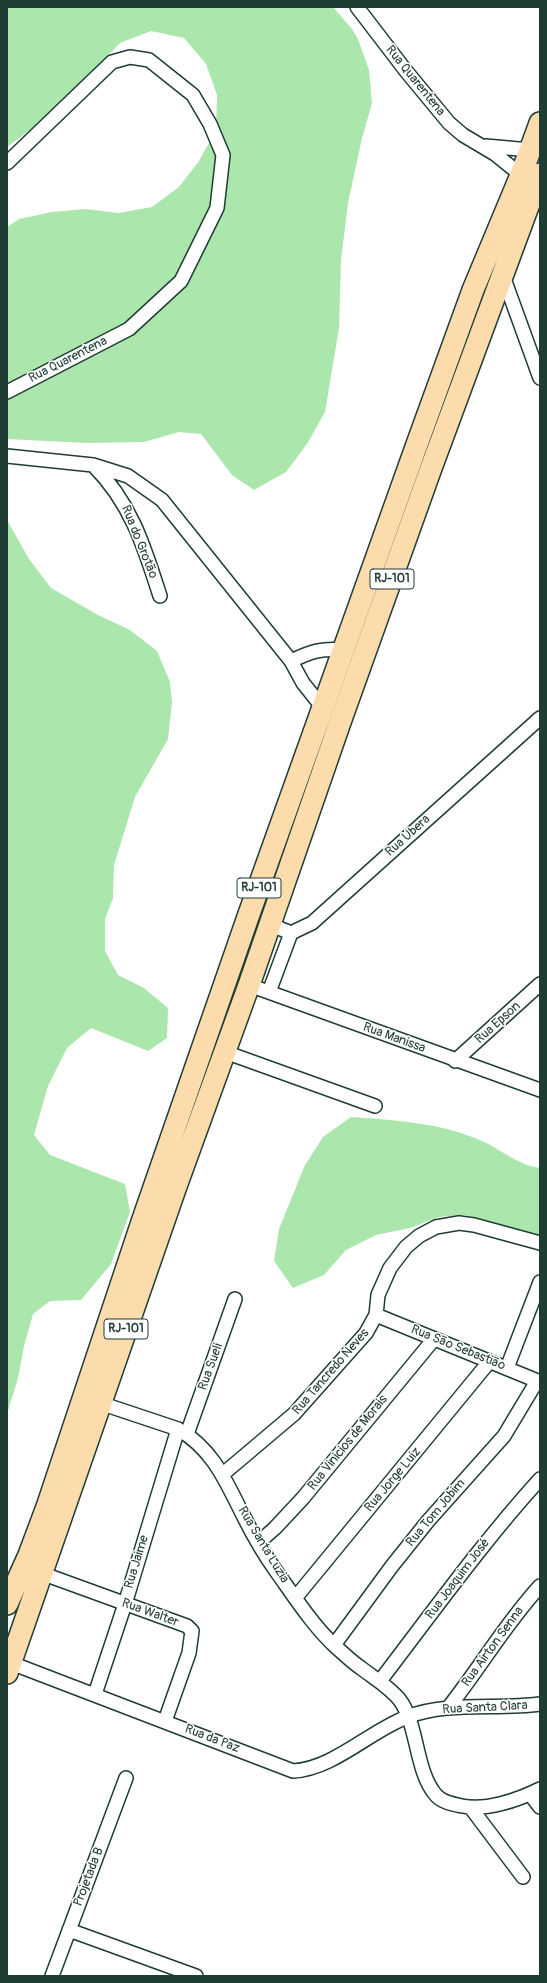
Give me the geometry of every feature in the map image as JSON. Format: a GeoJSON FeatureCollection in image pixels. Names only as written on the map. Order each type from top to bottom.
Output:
{"type":"FeatureCollection","features":[{"type":"Feature","properties":{"kind":"main road","name":"RJ-101"},"geometry":{"type":"LineString","coordinates":[[9,1668],[100,1403],[224,1052],[249,986],[268,924],[430,471],[503,276],[530,175],[530,150],[540,123]]}},
{"type":"Feature","properties":{"kind":"main road","name":"RJ-101"},"geometry":{"type":"LineString","coordinates":[[7,1604],[30,1555],[142,1219],[473,290],[530,175]]}},
{"type":"Feature","properties":{"kind":"street","name":"Rua Quarentena"},"geometry":{"type":"LineString","coordinates":[[357,7],[439,112],[463,135],[530,175]]}},
{"type":"Feature","properties":{"kind":"street","name":"Rua Quarentena"},"geometry":{"type":"LineString","coordinates":[[7,163],[112,62],[130,57],[150,60],[193,95],[210,124],[224,155],[218,208],[181,281],[129,329],[7,392]]}},
{"type":"Feature","properties":{"kind":"street"},"geometry":{"type":"LineString","coordinates":[[483,146],[530,150]]}},
{"type":"Feature","properties":{"kind":"street"},"geometry":{"type":"LineString","coordinates":[[503,276],[540,378]]}},
{"type":"Feature","properties":{"kind":"street"},"geometry":{"type":"LineString","coordinates":[[7,456],[94,465],[128,476],[162,500],[291,661],[303,683],[323,708]]}},
{"type":"Feature","properties":{"kind":"street","name":"Rua do Grotão"},"geometry":{"type":"LineString","coordinates":[[94,465],[118,493],[130,512],[145,549],[160,596]]}},
{"type":"Feature","properties":{"kind":"street"},"geometry":{"type":"LineString","coordinates":[[291,661],[311,652],[326,648],[345,650]]}},
{"type":"Feature","properties":{"kind":"street","name":"Rua Ubera"},"geometry":{"type":"LineString","coordinates":[[291,933],[312,923],[540,718]]}},
{"type":"Feature","properties":{"kind":"street"},"geometry":{"type":"LineString","coordinates":[[268,924],[291,933],[268,992]]}},
{"type":"Feature","properties":{"kind":"street","name":"Rua Epson"},"geometry":{"type":"LineString","coordinates":[[455,1061],[540,984]]}},
{"type":"Feature","properties":{"kind":"street","name":"Rua Manissa"},"geometry":{"type":"LineString","coordinates":[[249,986],[455,1061],[540,1090]]}},
{"type":"Feature","properties":{"kind":"street"},"geometry":{"type":"LineString","coordinates":[[224,1052],[375,1106]]}},
{"type":"Feature","properties":{"kind":"street","name":"Rua Tancredo Neves"},"geometry":{"type":"LineString","coordinates":[[223,1474],[294,1414],[366,1333],[376,1315],[378,1295],[390,1268],[406,1247],[418,1236],[436,1227],[459,1223],[474,1225],[540,1243]]}},
{"type":"Feature","properties":{"kind":"street"},"geometry":{"type":"LineString","coordinates":[[507,1368],[540,1282]]}},
{"type":"Feature","properties":{"kind":"street","name":"Rua Sueli"},"geometry":{"type":"LineString","coordinates":[[182,1432],[234,1299]]}},
{"type":"Feature","properties":{"kind":"street","name":"Rua Sāo Sebastiāo"},"geometry":{"type":"LineString","coordinates":[[376,1315],[434,1340],[538,1381]]}},
{"type":"Feature","properties":{"kind":"street","name":"Rua Vinicios de Morais"},"geometry":{"type":"LineString","coordinates":[[258,1543],[275,1528],[303,1498],[434,1340]]}},
{"type":"Feature","properties":{"kind":"street","name":"Rua Jorge Luiz"},"geometry":{"type":"LineString","coordinates":[[296,1597],[489,1362]]}},
{"type":"Feature","properties":{"kind":"street","name":"Rua Tom Jobim"},"geometry":{"type":"LineString","coordinates":[[334,1645],[404,1550],[504,1436],[538,1381]]}},
{"type":"Feature","properties":{"kind":"street","name":"Rua Santa Luzia"},"geometry":{"type":"LineString","coordinates":[[100,1403],[182,1432],[214,1461],[223,1474],[258,1543],[275,1570],[319,1629],[334,1645],[398,1698],[404,1706],[427,1781],[434,1794],[451,1804],[471,1808],[490,1806],[535,1792]]}},
{"type":"Feature","properties":{"kind":"street","name":"Rua Jaime"},"geometry":{"type":"LineString","coordinates":[[95,1694],[182,1432]]}},
{"type":"Feature","properties":{"kind":"street","name":"Rua Joaquim José"},"geometry":{"type":"LineString","coordinates":[[380,1682],[480,1548],[505,1517],[540,1479]]}},
{"type":"Feature","properties":{"kind":"street","name":"Rua Walter"},"geometry":{"type":"LineString","coordinates":[[41,1573],[187,1626],[192,1631],[189,1653],[165,1721]]}},
{"type":"Feature","properties":{"kind":"street","name":"Rua Airton Senna"},"geometry":{"type":"LineString","coordinates":[[448,1708],[500,1635],[540,1586]]}},
{"type":"Feature","properties":{"kind":"street","name":"Rua da Paz"},"geometry":{"type":"LineString","coordinates":[[9,1668],[95,1694],[293,1771],[302,1770],[328,1760],[408,1717]]}},
{"type":"Feature","properties":{"kind":"street","name":"Rua Santa Clara"},"geometry":{"type":"LineString","coordinates":[[408,1717],[448,1708],[540,1704]]}},
{"type":"Feature","properties":{"kind":"street","name":"Projetada B"},"geometry":{"type":"LineString","coordinates":[[52,1976],[126,1778]]}},
{"type":"Feature","properties":{"kind":"street"},"geometry":{"type":"LineString","coordinates":[[535,1792],[540,1807]]}},
{"type":"Feature","properties":{"kind":"street"},"geometry":{"type":"LineString","coordinates":[[471,1808],[523,1877]]}},
{"type":"Feature","properties":{"kind":"street"},"geometry":{"type":"LineString","coordinates":[[69,1930],[196,1976]]}},
{"type":"Feature","properties":{"kind":"green space"},"geometry":{"type":"Polygon","coordinates":[[[7,7],[333,7],[352,29],[358,39],[369,70],[372,103],[362,138],[348,203],[341,260],[339,328],[325,412],[307,444],[286,472],[254,490],[232,475],[201,434],[179,432],[144,442],[86,443],[7,439],[7,227],[19,219],[52,212],[85,209],[119,213],[152,207],[179,187],[199,161],[216,130],[217,95],[206,64],[184,38],[151,31],[120,43],[50,115],[7,147],[7,7]]]}},
{"type":"Feature","properties":{"kind":"green space"},"geometry":{"type":"Polygon","coordinates":[[[7,520],[29,559],[51,588],[98,615],[130,630],[157,651],[170,682],[172,702],[168,739],[135,797],[114,865],[113,898],[105,919],[105,951],[118,975],[144,988],[168,1008],[167,1038],[148,1051],[91,1028],[67,1048],[48,1086],[34,1135],[50,1155],[125,1184],[130,1212],[111,1264],[81,1300],[50,1301],[33,1314],[24,1346],[18,1378],[7,1414],[7,520]]]}},
{"type":"Feature","properties":{"kind":"green space"},"geometry":{"type":"Polygon","coordinates":[[[351,1117],[418,1123],[451,1130],[482,1141],[524,1164],[540,1168],[540,1238],[493,1222],[464,1215],[439,1217],[410,1228],[376,1235],[346,1250],[324,1275],[293,1288],[274,1261],[279,1229],[305,1165],[323,1137],[351,1117]]]}}]}
